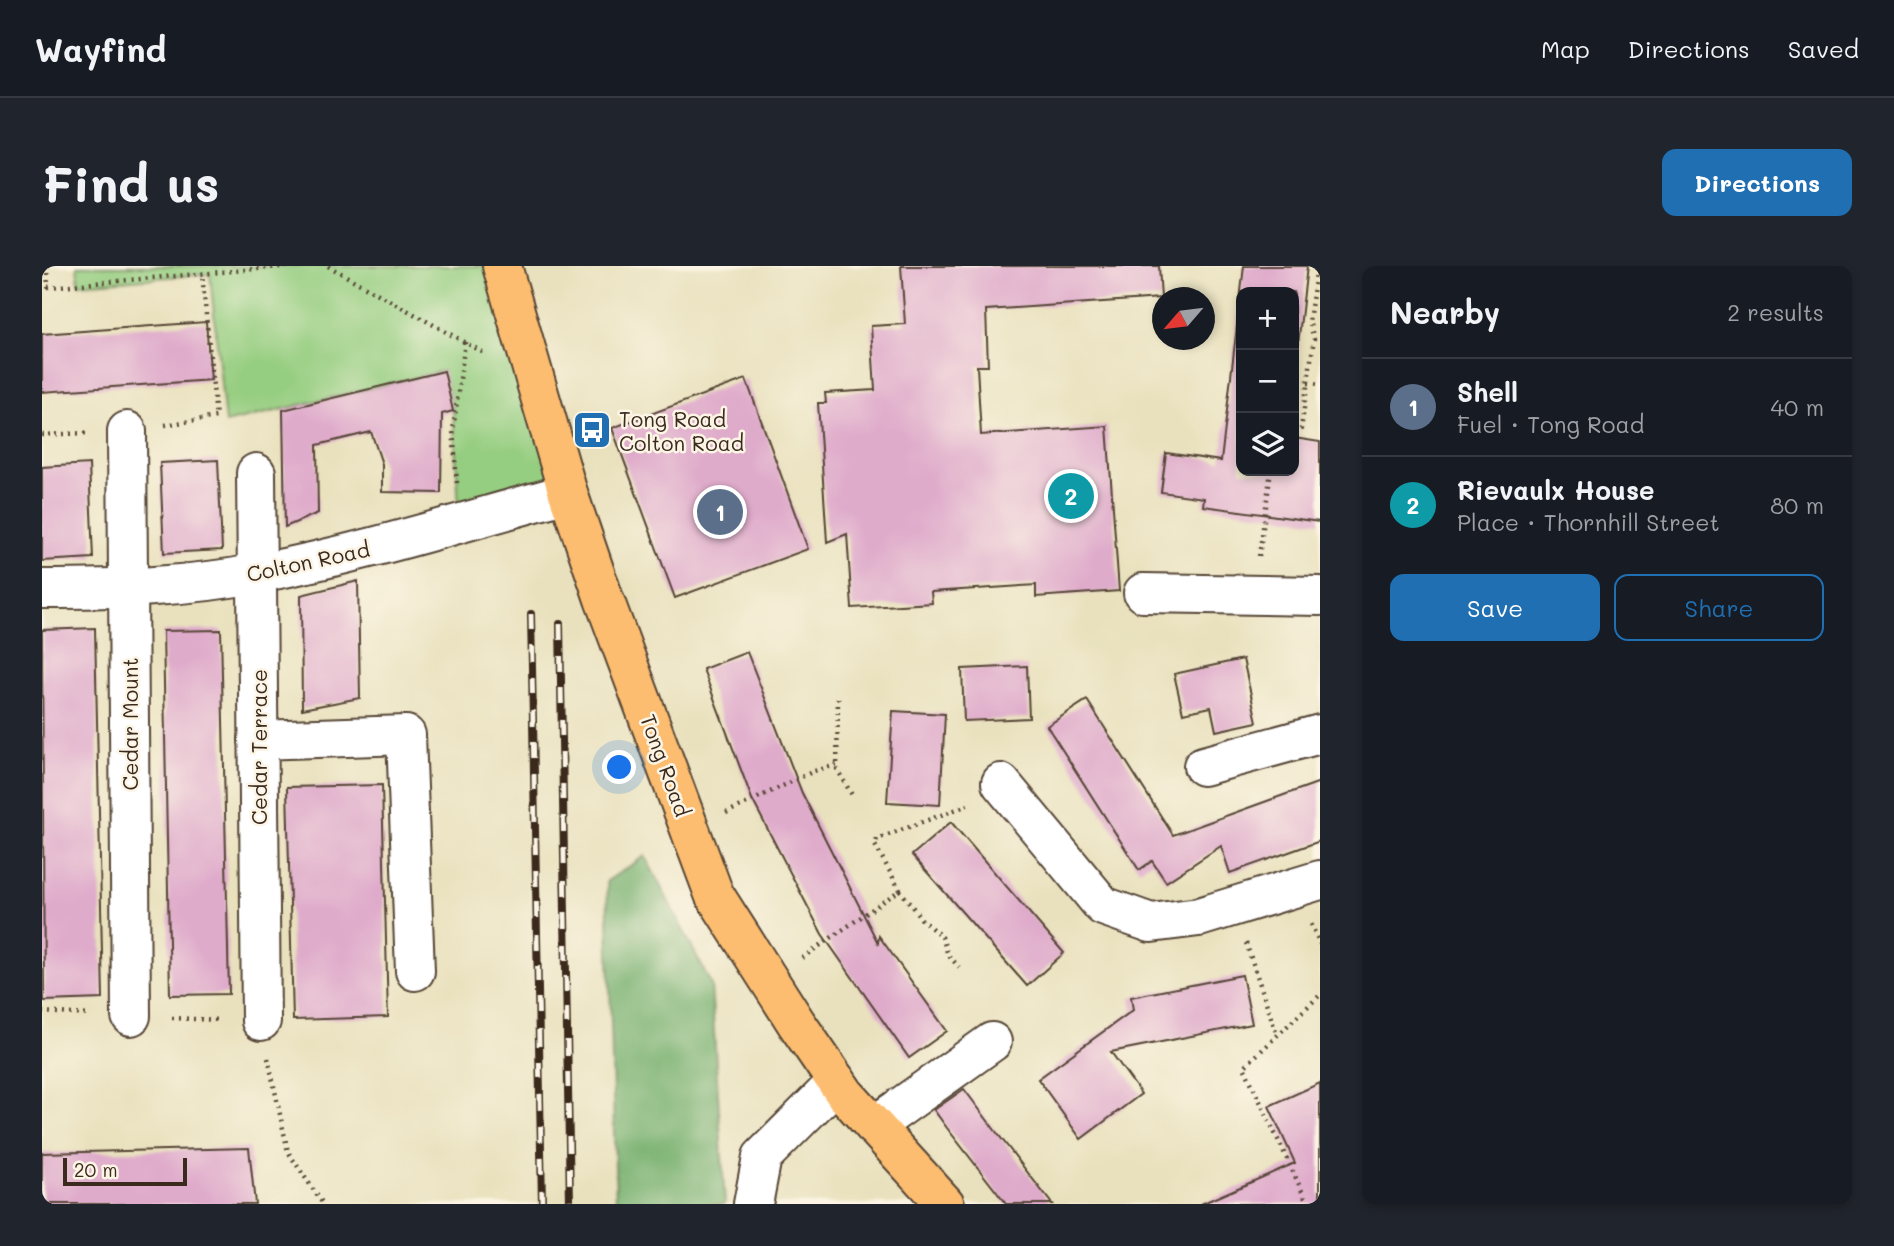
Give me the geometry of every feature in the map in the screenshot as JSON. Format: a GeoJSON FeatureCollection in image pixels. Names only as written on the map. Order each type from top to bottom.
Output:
{"type":"FeatureCollection","features":[{"type":"Feature","properties":{"kind":"main road","name":"Tong Road"},"geometry":{"type":"LineString","coordinates":[[502,266],[568,493],[604,599],[714,894],[837,1082],[945,1204]]}},
{"type":"Feature","properties":{"kind":"street","name":"Cedar Mount"},"geometry":{"type":"LineString","coordinates":[[127,431],[131,1016]]}},
{"type":"Feature","properties":{"kind":"street","name":"Cedar Terrace"},"geometry":{"type":"LineString","coordinates":[[256,473],[261,1021]]}},
{"type":"Feature","properties":{"kind":"street","name":"Colton Road"},"geometry":{"type":"LineString","coordinates":[[42,589],[128,589],[257,574],[363,550],[568,493]]}},
{"type":"Feature","properties":{"kind":"street"},"geometry":{"type":"LineString","coordinates":[[1143,593],[1320,596]]}},
{"type":"Feature","properties":{"kind":"street"},"geometry":{"type":"LineString","coordinates":[[1203,766],[1320,734]]}},
{"type":"Feature","properties":{"kind":"street"},"geometry":{"type":"LineString","coordinates":[[258,740],[406,735],[415,971]]}},
{"type":"Feature","properties":{"kind":"street"},"geometry":{"type":"LineString","coordinates":[[1001,783],[1103,906],[1151,923],[1199,917],[1320,880]]}},
{"type":"Feature","properties":{"kind":"street"},"geometry":{"type":"LineString","coordinates":[[874,1126],[992,1042]]}},
{"type":"Feature","properties":{"kind":"street"},"geometry":{"type":"LineString","coordinates":[[753,1204],[762,1157],[837,1082]]}},
{"type":"Feature","properties":{"kind":"path"},"geometry":{"type":"LineString","coordinates":[[47,266],[48,287],[291,266]]}},
{"type":"Feature","properties":{"kind":"path"},"geometry":{"type":"LineString","coordinates":[[328,266],[486,354]]}},
{"type":"Feature","properties":{"kind":"path"},"geometry":{"type":"LineString","coordinates":[[1299,430],[1314,339],[1309,321],[1317,266]]}},
{"type":"Feature","properties":{"kind":"path"},"geometry":{"type":"LineString","coordinates":[[127,431],[216,417],[202,274]]}},
{"type":"Feature","properties":{"kind":"path"},"geometry":{"type":"LineString","coordinates":[[460,522],[453,430],[465,342]]}},
{"type":"Feature","properties":{"kind":"path"},"geometry":{"type":"LineString","coordinates":[[1308,383],[1320,384]]}},
{"type":"Feature","properties":{"kind":"path"},"geometry":{"type":"LineString","coordinates":[[1253,595],[1270,476]]}},
{"type":"Feature","properties":{"kind":"path"},"geometry":{"type":"LineString","coordinates":[[838,698],[837,769],[852,795]]}},
{"type":"Feature","properties":{"kind":"path"},"geometry":{"type":"LineString","coordinates":[[691,830],[814,771],[837,765]]}},
{"type":"Feature","properties":{"kind":"path"},"geometry":{"type":"LineString","coordinates":[[958,967],[948,955],[942,937],[922,920],[900,890],[875,845],[877,839],[964,807],[1001,783]]}},
{"type":"Feature","properties":{"kind":"path"},"geometry":{"type":"LineString","coordinates":[[770,981],[900,890]]}},
{"type":"Feature","properties":{"kind":"path"},"geometry":{"type":"LineString","coordinates":[[1233,906],[1277,1035]]}},
{"type":"Feature","properties":{"kind":"path"},"geometry":{"type":"LineString","coordinates":[[1308,1204],[1244,1067],[1320,995]]}},
{"type":"Feature","properties":{"kind":"path"},"geometry":{"type":"LineString","coordinates":[[261,1021],[288,1152],[323,1204]]}},
{"type":"Feature","properties":{"kind":"green space"},"geometry":{"type":"Polygon","coordinates":[[[77,266],[502,266],[568,493],[460,522],[453,411],[443,371],[225,423],[210,274],[79,284],[77,266]]]}},
{"type":"Feature","properties":{"kind":"green space"},"geometry":{"type":"Polygon","coordinates":[[[645,856],[711,984],[725,1204],[616,1204],[607,881],[645,856]]]}},
{"type":"Feature","properties":{"kind":"building"},"geometry":{"type":"Polygon","coordinates":[[[901,266],[1159,266],[1160,287],[1152,287],[1152,299],[986,310],[988,366],[977,366],[981,435],[1107,426],[1119,591],[1036,597],[1036,585],[931,592],[932,603],[852,608],[847,534],[827,542],[818,403],[826,403],[825,393],[875,390],[871,326],[905,324],[901,266]]]}},
{"type":"Feature","properties":{"kind":"building"},"geometry":{"type":"Polygon","coordinates":[[[1244,266],[1307,266],[1299,336],[1299,287],[1242,287],[1244,266]]]}},
{"type":"Feature","properties":{"kind":"building"},"geometry":{"type":"Polygon","coordinates":[[[206,322],[211,380],[42,392],[42,334],[206,322]]]}},
{"type":"Feature","properties":{"kind":"building"},"geometry":{"type":"Polygon","coordinates":[[[1236,334],[1236,476],[1299,476],[1299,439],[1320,442],[1320,522],[1203,506],[1204,498],[1161,492],[1166,453],[1221,461],[1236,334]]]}},
{"type":"Feature","properties":{"kind":"building"},"geometry":{"type":"Polygon","coordinates":[[[444,371],[453,411],[442,414],[441,493],[382,492],[382,464],[371,432],[317,445],[318,513],[285,527],[283,410],[444,371]]]}},
{"type":"Feature","properties":{"kind":"building"},"geometry":{"type":"Polygon","coordinates":[[[746,379],[808,549],[675,598],[612,428],[746,379]]]}},
{"type":"Feature","properties":{"kind":"building"},"geometry":{"type":"Polygon","coordinates":[[[218,460],[222,550],[164,553],[160,463],[218,460]]]}},
{"type":"Feature","properties":{"kind":"building"},"geometry":{"type":"Polygon","coordinates":[[[89,464],[93,558],[42,561],[42,467],[89,464]]]}},
{"type":"Feature","properties":{"kind":"building"},"geometry":{"type":"Polygon","coordinates":[[[358,581],[360,698],[302,709],[301,595],[358,581]]]}},
{"type":"Feature","properties":{"kind":"building"},"geometry":{"type":"Polygon","coordinates":[[[95,628],[103,999],[44,1001],[42,630],[95,628]]]}},
{"type":"Feature","properties":{"kind":"building"},"geometry":{"type":"Polygon","coordinates":[[[221,630],[229,994],[170,995],[163,631],[221,630]]]}},
{"type":"Feature","properties":{"kind":"building"},"geometry":{"type":"Polygon","coordinates":[[[747,652],[802,793],[878,943],[879,936],[947,1031],[909,1058],[822,934],[752,799],[703,669],[747,652]]]}},
{"type":"Feature","properties":{"kind":"building"},"geometry":{"type":"Polygon","coordinates":[[[1243,659],[1257,722],[1216,731],[1211,707],[1183,713],[1174,674],[1243,659]]]}},
{"type":"Feature","properties":{"kind":"building"},"geometry":{"type":"Polygon","coordinates":[[[1027,666],[1029,718],[964,721],[962,669],[1027,666]]]}},
{"type":"Feature","properties":{"kind":"building"},"geometry":{"type":"Polygon","coordinates":[[[1087,700],[1173,835],[1320,782],[1320,841],[1230,873],[1221,846],[1166,882],[1152,861],[1139,870],[1047,726],[1087,700]]]}},
{"type":"Feature","properties":{"kind":"building"},"geometry":{"type":"Polygon","coordinates":[[[893,711],[945,714],[940,805],[887,802],[893,711]]]}},
{"type":"Feature","properties":{"kind":"building"},"geometry":{"type":"Polygon","coordinates":[[[382,785],[388,1017],[293,1020],[287,787],[382,785]]]}},
{"type":"Feature","properties":{"kind":"building"},"geometry":{"type":"Polygon","coordinates":[[[951,822],[1064,953],[1027,986],[912,855],[951,822]]]}},
{"type":"Feature","properties":{"kind":"building"},"geometry":{"type":"Polygon","coordinates":[[[1242,975],[1252,1024],[1111,1052],[1141,1094],[1081,1139],[1038,1079],[1133,1010],[1131,997],[1242,975]]]}},
{"type":"Feature","properties":{"kind":"building"},"geometry":{"type":"Polygon","coordinates":[[[1320,1083],[1320,1204],[1201,1204],[1295,1163],[1269,1106],[1320,1083]]]}},
{"type":"Feature","properties":{"kind":"building"},"geometry":{"type":"Polygon","coordinates":[[[964,1089],[1052,1204],[1006,1204],[947,1128],[934,1110],[964,1089]]]}},
{"type":"Feature","properties":{"kind":"building"},"geometry":{"type":"Polygon","coordinates":[[[249,1148],[255,1204],[42,1204],[42,1153],[249,1148]]]}},
{"type":"Feature","properties":{"kind":"railway"},"geometry":{"type":"LineString","coordinates":[[531,614],[542,1204]]}},
{"type":"Feature","properties":{"kind":"railway"},"geometry":{"type":"LineString","coordinates":[[560,624],[570,1204]]}},
{"type":"Feature","properties":{"kind":"place","name":"Tong Road Colton Road"},"geometry":{"type":"Point","coordinates":[592,430]}},
{"type":"Feature","properties":{"kind":"place","name":"Rievaulx House"},"geometry":{"type":"Point","coordinates":[1071,496]}},
{"type":"Feature","properties":{"kind":"place","name":"Shell"},"geometry":{"type":"Point","coordinates":[720,512]}}]}
